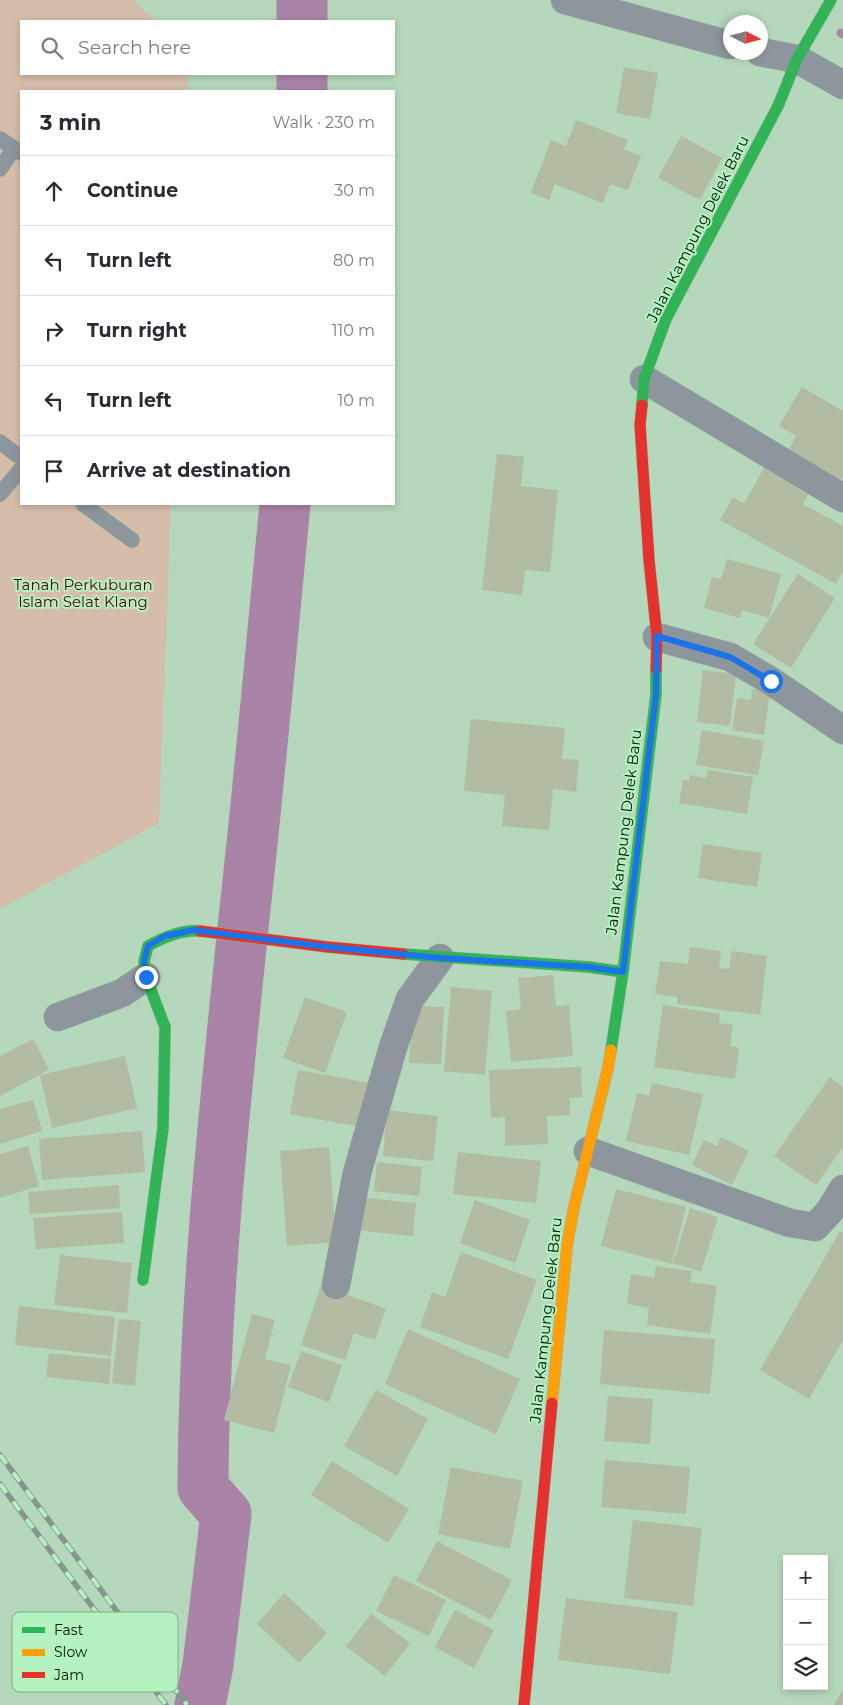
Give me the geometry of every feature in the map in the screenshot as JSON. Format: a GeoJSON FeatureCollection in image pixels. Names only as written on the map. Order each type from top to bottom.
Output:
{"type":"FeatureCollection","features":[{"type":"Feature","properties":{"kind":"street"},"geometry":{"type":"LineString","coordinates":[[565,0],[723,43]]}},
{"type":"Feature","properties":{"kind":"street","name":"Jalan Kampung Delek Baru"},"geometry":{"type":"LineString","coordinates":[[524,1705],[567,1246],[574,1207],[608,1068],[623,972],[656,694],[657,636],[649,560],[640,425],[644,379],[666,319],[778,106],[797,60],[831,0]]}},
{"type":"Feature","properties":{"kind":"street"},"geometry":{"type":"LineString","coordinates":[[768,54],[797,60],[843,85]]}},
{"type":"Feature","properties":{"kind":"street"},"geometry":{"type":"LineString","coordinates":[[644,379],[843,498]]}},
{"type":"Feature","properties":{"kind":"street"},"geometry":{"type":"LineString","coordinates":[[657,636],[730,657],[771,681],[843,730]]}},
{"type":"Feature","properties":{"kind":"street"},"geometry":{"type":"LineString","coordinates":[[143,1280],[163,1128],[165,1027],[146,977],[144,962],[148,946],[165,936],[193,930],[328,947],[440,958],[589,967],[623,972]]}},
{"type":"Feature","properties":{"kind":"street"},"geometry":{"type":"LineString","coordinates":[[336,1285],[356,1173],[393,1046],[410,999],[440,958]]}},
{"type":"Feature","properties":{"kind":"street"},"geometry":{"type":"LineString","coordinates":[[58,1016],[122,993],[146,977]]}},
{"type":"Feature","properties":{"kind":"street"},"geometry":{"type":"LineString","coordinates":[[588,1152],[790,1223],[815,1227],[829,1212],[843,1189]]}},
{"type":"Feature","properties":{"kind":"lane"},"geometry":{"type":"LineString","coordinates":[[0,139],[18,150],[0,170]]}},
{"type":"Feature","properties":{"kind":"lane"},"geometry":{"type":"LineString","coordinates":[[0,442],[20,457]]}},
{"type":"Feature","properties":{"kind":"lane"},"geometry":{"type":"LineString","coordinates":[[0,494],[20,470]]}},
{"type":"Feature","properties":{"kind":"lane"},"geometry":{"type":"LineString","coordinates":[[85,505],[132,540]]}},
{"type":"Feature","properties":{"kind":"green space","name":"Tanah Perkuburan Islam Selat Klang"},"geometry":{"type":"Polygon","coordinates":[[[0,0],[133,0],[155,20],[20,20],[20,75],[188,75],[187,90],[20,90],[20,505],[171,505],[159,823],[0,909],[0,0]]]}},
{"type":"Feature","properties":{"kind":"building"},"geometry":{"type":"Polygon","coordinates":[[[624,67],[658,73],[650,119],[616,113],[624,67]]]}},
{"type":"Feature","properties":{"kind":"building"},"geometry":{"type":"Polygon","coordinates":[[[576,120],[628,140],[624,149],[641,156],[628,190],[610,184],[603,203],[555,184],[549,200],[531,193],[551,140],[566,146],[576,120]]]}},
{"type":"Feature","properties":{"kind":"building"},"geometry":{"type":"Polygon","coordinates":[[[681,136],[722,158],[700,200],[658,178],[681,136]]]}},
{"type":"Feature","properties":{"kind":"building"},"geometry":{"type":"Polygon","coordinates":[[[802,387],[843,411],[843,476],[840,482],[788,451],[796,436],[779,426],[802,387]]]}},
{"type":"Feature","properties":{"kind":"building"},"geometry":{"type":"Polygon","coordinates":[[[497,454],[524,457],[521,486],[558,490],[550,572],[525,570],[522,595],[482,590],[497,454]]]}},
{"type":"Feature","properties":{"kind":"building"},"geometry":{"type":"Polygon","coordinates":[[[765,466],[810,491],[803,504],[843,526],[843,571],[836,584],[720,520],[733,497],[744,504],[765,466]]]}},
{"type":"Feature","properties":{"kind":"building"},"geometry":{"type":"Polygon","coordinates":[[[727,559],[781,574],[769,618],[743,610],[740,618],[704,608],[712,577],[721,579],[727,559]]]}},
{"type":"Feature","properties":{"kind":"building"},"geometry":{"type":"Polygon","coordinates":[[[798,574],[835,598],[791,668],[753,644],[798,574]]]}},
{"type":"Feature","properties":{"kind":"building"},"geometry":{"type":"Polygon","coordinates":[[[703,670],[736,674],[730,726],[697,722],[703,670]]]}},
{"type":"Feature","properties":{"kind":"building"},"geometry":{"type":"Polygon","coordinates":[[[752,689],[770,691],[764,735],[732,730],[737,698],[751,700],[752,689]]]}},
{"type":"Feature","properties":{"kind":"building"},"geometry":{"type":"Polygon","coordinates":[[[471,719],[565,728],[562,759],[579,760],[576,792],[553,789],[549,830],[502,826],[505,795],[464,791],[471,719]]]}},
{"type":"Feature","properties":{"kind":"building"},"geometry":{"type":"Polygon","coordinates":[[[702,730],[764,741],[758,775],[696,765],[702,730]]]}},
{"type":"Feature","properties":{"kind":"building"},"geometry":{"type":"Polygon","coordinates":[[[708,770],[753,777],[747,814],[679,803],[683,780],[689,781],[690,775],[706,778],[708,770]]]}},
{"type":"Feature","properties":{"kind":"building"},"geometry":{"type":"Polygon","coordinates":[[[703,844],[762,853],[757,887],[698,878],[703,844]]]}},
{"type":"Feature","properties":{"kind":"building"},"geometry":{"type":"Polygon","coordinates":[[[690,947],[721,951],[719,968],[729,969],[732,951],[767,956],[760,1015],[677,1004],[677,997],[655,994],[660,961],[688,964],[690,947]]]}},
{"type":"Feature","properties":{"kind":"building"},"geometry":{"type":"Polygon","coordinates":[[[553,975],[556,1006],[569,1005],[573,1056],[511,1062],[506,1011],[521,1009],[518,978],[553,975]]]}},
{"type":"Feature","properties":{"kind":"building"},"geometry":{"type":"Polygon","coordinates":[[[451,987],[492,991],[485,1075],[444,1071],[451,987]]]}},
{"type":"Feature","properties":{"kind":"building"},"geometry":{"type":"Polygon","coordinates":[[[305,997],[347,1012],[325,1073],[283,1058],[305,997]]]}},
{"type":"Feature","properties":{"kind":"building"},"geometry":{"type":"Polygon","coordinates":[[[663,1005],[720,1014],[719,1023],[733,1025],[730,1046],[739,1048],[735,1079],[654,1067],[663,1005]]]}},
{"type":"Feature","properties":{"kind":"building"},"geometry":{"type":"Polygon","coordinates":[[[412,1006],[444,1007],[441,1064],[409,1063],[412,1006]]]}},
{"type":"Feature","properties":{"kind":"building"},"geometry":{"type":"Polygon","coordinates":[[[33,1039],[49,1070],[0,1096],[0,1056],[33,1039]]]}},
{"type":"Feature","properties":{"kind":"building"},"geometry":{"type":"Polygon","coordinates":[[[125,1056],[137,1108],[52,1128],[40,1075],[125,1056]]]}},
{"type":"Feature","properties":{"kind":"building"},"geometry":{"type":"Polygon","coordinates":[[[581,1067],[582,1097],[570,1098],[570,1115],[547,1116],[548,1144],[505,1146],[505,1117],[491,1118],[489,1070],[581,1067]]]}},
{"type":"Feature","properties":{"kind":"building"},"geometry":{"type":"Polygon","coordinates":[[[298,1070],[369,1083],[361,1127],[290,1114],[298,1070]]]}},
{"type":"Feature","properties":{"kind":"building"},"geometry":{"type":"Polygon","coordinates":[[[830,1077],[843,1087],[843,1147],[816,1185],[774,1156],[830,1077]]]}},
{"type":"Feature","properties":{"kind":"building"},"geometry":{"type":"Polygon","coordinates":[[[652,1083],[703,1094],[689,1155],[626,1141],[637,1093],[649,1096],[652,1083]]]}},
{"type":"Feature","properties":{"kind":"building"},"geometry":{"type":"Polygon","coordinates":[[[33,1100],[42,1131],[0,1144],[0,1109],[33,1100]]]}},
{"type":"Feature","properties":{"kind":"building"},"geometry":{"type":"Polygon","coordinates":[[[387,1110],[438,1116],[433,1161],[383,1156],[387,1110]]]}},
{"type":"Feature","properties":{"kind":"building"},"geometry":{"type":"Polygon","coordinates":[[[142,1131],[145,1172],[42,1180],[39,1139],[142,1131]]]}},
{"type":"Feature","properties":{"kind":"building"},"geometry":{"type":"Polygon","coordinates":[[[721,1137],[749,1151],[732,1185],[692,1165],[704,1140],[717,1146],[721,1137]]]}},
{"type":"Feature","properties":{"kind":"building"},"geometry":{"type":"Polygon","coordinates":[[[28,1146],[39,1186],[0,1198],[0,1154],[28,1146]]]}},
{"type":"Feature","properties":{"kind":"building"},"geometry":{"type":"Polygon","coordinates":[[[329,1147],[336,1242],[287,1246],[280,1151],[329,1147]]]}},
{"type":"Feature","properties":{"kind":"building"},"geometry":{"type":"Polygon","coordinates":[[[458,1152],[541,1161],[536,1203],[453,1194],[458,1152]]]}},
{"type":"Feature","properties":{"kind":"building"},"geometry":{"type":"Polygon","coordinates":[[[377,1162],[422,1167],[419,1196],[374,1191],[377,1162]]]}},
{"type":"Feature","properties":{"kind":"building"},"geometry":{"type":"Polygon","coordinates":[[[119,1185],[120,1208],[30,1214],[28,1192],[119,1185]]]}},
{"type":"Feature","properties":{"kind":"building"},"geometry":{"type":"Polygon","coordinates":[[[616,1189],[686,1207],[672,1264],[601,1246],[616,1189]]]}},
{"type":"Feature","properties":{"kind":"building"},"geometry":{"type":"Polygon","coordinates":[[[356,1197],[416,1203],[413,1236],[353,1230],[356,1197]]]}},
{"type":"Feature","properties":{"kind":"building"},"geometry":{"type":"Polygon","coordinates":[[[475,1200],[530,1220],[515,1263],[460,1243],[475,1200]]]}},
{"type":"Feature","properties":{"kind":"building"},"geometry":{"type":"Polygon","coordinates":[[[690,1208],[718,1217],[701,1272],[673,1263],[690,1208]]]}},
{"type":"Feature","properties":{"kind":"building"},"geometry":{"type":"Polygon","coordinates":[[[122,1212],[124,1243],[36,1249],[33,1218],[122,1212]]]}},
{"type":"Feature","properties":{"kind":"building"},"geometry":{"type":"Polygon","coordinates":[[[840,1231],[843,1233],[843,1340],[809,1399],[760,1370],[840,1231]]]}},
{"type":"Feature","properties":{"kind":"building"},"geometry":{"type":"Polygon","coordinates":[[[461,1252],[537,1280],[508,1359],[420,1327],[432,1292],[445,1297],[461,1252]]]}},
{"type":"Feature","properties":{"kind":"building"},"geometry":{"type":"Polygon","coordinates":[[[60,1255],[132,1263],[127,1313],[54,1305],[60,1255]]]}},
{"type":"Feature","properties":{"kind":"building"},"geometry":{"type":"Polygon","coordinates":[[[656,1266],[692,1271],[690,1282],[717,1286],[710,1334],[647,1325],[649,1308],[627,1304],[631,1274],[654,1278],[656,1266]]]}},
{"type":"Feature","properties":{"kind":"building"},"geometry":{"type":"Polygon","coordinates":[[[321,1285],[386,1309],[375,1340],[354,1333],[345,1360],[301,1345],[321,1285]]]}},
{"type":"Feature","properties":{"kind":"building"},"geometry":{"type":"Polygon","coordinates":[[[19,1306],[115,1317],[111,1356],[15,1345],[19,1306]]]}},
{"type":"Feature","properties":{"kind":"building"},"geometry":{"type":"Polygon","coordinates":[[[252,1314],[275,1320],[265,1359],[291,1365],[274,1433],[224,1420],[252,1314]]]}},
{"type":"Feature","properties":{"kind":"building"},"geometry":{"type":"Polygon","coordinates":[[[119,1319],[141,1321],[135,1386],[112,1383],[119,1319]]]}},
{"type":"Feature","properties":{"kind":"building"},"geometry":{"type":"Polygon","coordinates":[[[408,1329],[520,1379],[496,1434],[385,1384],[408,1329]]]}},
{"type":"Feature","properties":{"kind":"building"},"geometry":{"type":"Polygon","coordinates":[[[604,1330],[715,1339],[710,1394],[600,1384],[604,1330]]]}},
{"type":"Feature","properties":{"kind":"building"},"geometry":{"type":"Polygon","coordinates":[[[301,1351],[342,1365],[329,1402],[288,1387],[301,1351]]]}},
{"type":"Feature","properties":{"kind":"building"},"geometry":{"type":"Polygon","coordinates":[[[49,1353],[111,1359],[109,1384],[46,1377],[49,1353]]]}},
{"type":"Feature","properties":{"kind":"building"},"geometry":{"type":"Polygon","coordinates":[[[376,1390],[428,1419],[397,1476],[344,1446],[376,1390]]]}},
{"type":"Feature","properties":{"kind":"building"},"geometry":{"type":"Polygon","coordinates":[[[608,1396],[653,1399],[650,1444],[604,1441],[608,1396]]]}},
{"type":"Feature","properties":{"kind":"building"},"geometry":{"type":"Polygon","coordinates":[[[605,1460],[690,1467],[686,1514],[601,1507],[605,1460]]]}},
{"type":"Feature","properties":{"kind":"building"},"geometry":{"type":"Polygon","coordinates":[[[332,1461],[409,1509],[388,1543],[311,1495],[332,1461]]]}},
{"type":"Feature","properties":{"kind":"building"},"geometry":{"type":"Polygon","coordinates":[[[451,1467],[523,1481],[510,1549],[438,1534],[451,1467]]]}},
{"type":"Feature","properties":{"kind":"building"},"geometry":{"type":"Polygon","coordinates":[[[633,1520],[702,1528],[693,1606],[624,1598],[633,1520]]]}},
{"type":"Feature","properties":{"kind":"building"},"geometry":{"type":"Polygon","coordinates":[[[437,1541],[512,1580],[491,1620],[416,1581],[437,1541]]]}},
{"type":"Feature","properties":{"kind":"building"},"geometry":{"type":"Polygon","coordinates":[[[394,1575],[446,1600],[429,1636],[376,1611],[394,1575]]]}},
{"type":"Feature","properties":{"kind":"building"},"geometry":{"type":"Polygon","coordinates":[[[284,1593],[327,1633],[299,1663],[257,1624],[284,1593]]]}},
{"type":"Feature","properties":{"kind":"building"},"geometry":{"type":"Polygon","coordinates":[[[566,1598],[678,1612],[670,1674],[558,1660],[566,1598]]]}},
{"type":"Feature","properties":{"kind":"building"},"geometry":{"type":"Polygon","coordinates":[[[455,1610],[494,1630],[474,1668],[435,1647],[455,1610]]]}},
{"type":"Feature","properties":{"kind":"building"},"geometry":{"type":"Polygon","coordinates":[[[371,1614],[410,1643],[385,1676],[346,1646],[371,1614]]]}},
{"type":"Feature","properties":{"kind":"building"},"geometry":{"type":"Polygon","coordinates":[[[843,1689],[843,1705],[834,1705],[843,1689]]]}},
{"type":"Feature","properties":{"kind":"waterway"},"geometry":{"type":"LineString","coordinates":[[302,0],[302,20]]}},
{"type":"Feature","properties":{"kind":"waterway"},"geometry":{"type":"LineString","coordinates":[[302,75],[302,90]]}},
{"type":"Feature","properties":{"kind":"waterway"},"geometry":{"type":"LineString","coordinates":[[200,1705],[208,1665],[226,1514],[203,1488],[204,1415],[211,1270],[237,981],[285,505]]}},
{"type":"Feature","properties":{"kind":"railway"},"geometry":{"type":"LineString","coordinates":[[0,1455],[117,1612]]}},
{"type":"Feature","properties":{"kind":"railway"},"geometry":{"type":"LineString","coordinates":[[0,1484],[96,1612]]}},
{"type":"Feature","properties":{"kind":"railway"},"geometry":{"type":"LineString","coordinates":[[156,1692],[166,1705]]}},
{"type":"Feature","properties":{"kind":"railway"},"geometry":{"type":"LineString","coordinates":[[177,1692],[187,1705]]}},
{"type":"Feature","properties":{"kind":"traffic: fast"},"geometry":{"type":"LineString","coordinates":[[642,405],[644,379],[666,319],[778,106],[797,59],[831,0]]}},
{"type":"Feature","properties":{"kind":"traffic: fast"},"geometry":{"type":"LineString","coordinates":[[611,1050],[623,972],[656,694],[656,669]]}},
{"type":"Feature","properties":{"kind":"traffic: fast"},"geometry":{"type":"LineString","coordinates":[[143,1280],[163,1128],[165,1027],[146,977],[144,962],[148,946],[173,934],[200,931]]}},
{"type":"Feature","properties":{"kind":"traffic: fast"},"geometry":{"type":"LineString","coordinates":[[403,954],[589,967],[623,972]]}},
{"type":"Feature","properties":{"kind":"traffic: slow"},"geometry":{"type":"LineString","coordinates":[[552,1403],[567,1246],[574,1207],[611,1050]]}},
{"type":"Feature","properties":{"kind":"traffic: jam"},"geometry":{"type":"LineString","coordinates":[[642,405],[640,425],[649,560],[657,637],[656,669]]}},
{"type":"Feature","properties":{"kind":"traffic: jam"},"geometry":{"type":"LineString","coordinates":[[200,931],[403,954]]}},
{"type":"Feature","properties":{"kind":"traffic: jam"},"geometry":{"type":"LineString","coordinates":[[524,1705],[552,1403]]}},
{"type":"Feature","properties":{"kind":"route"},"geometry":{"type":"LineString","coordinates":[[146,977],[144,962],[148,946],[165,936],[193,930],[328,947],[440,958],[589,967],[623,972],[656,694],[657,636],[730,657],[771,681]]}}]}
